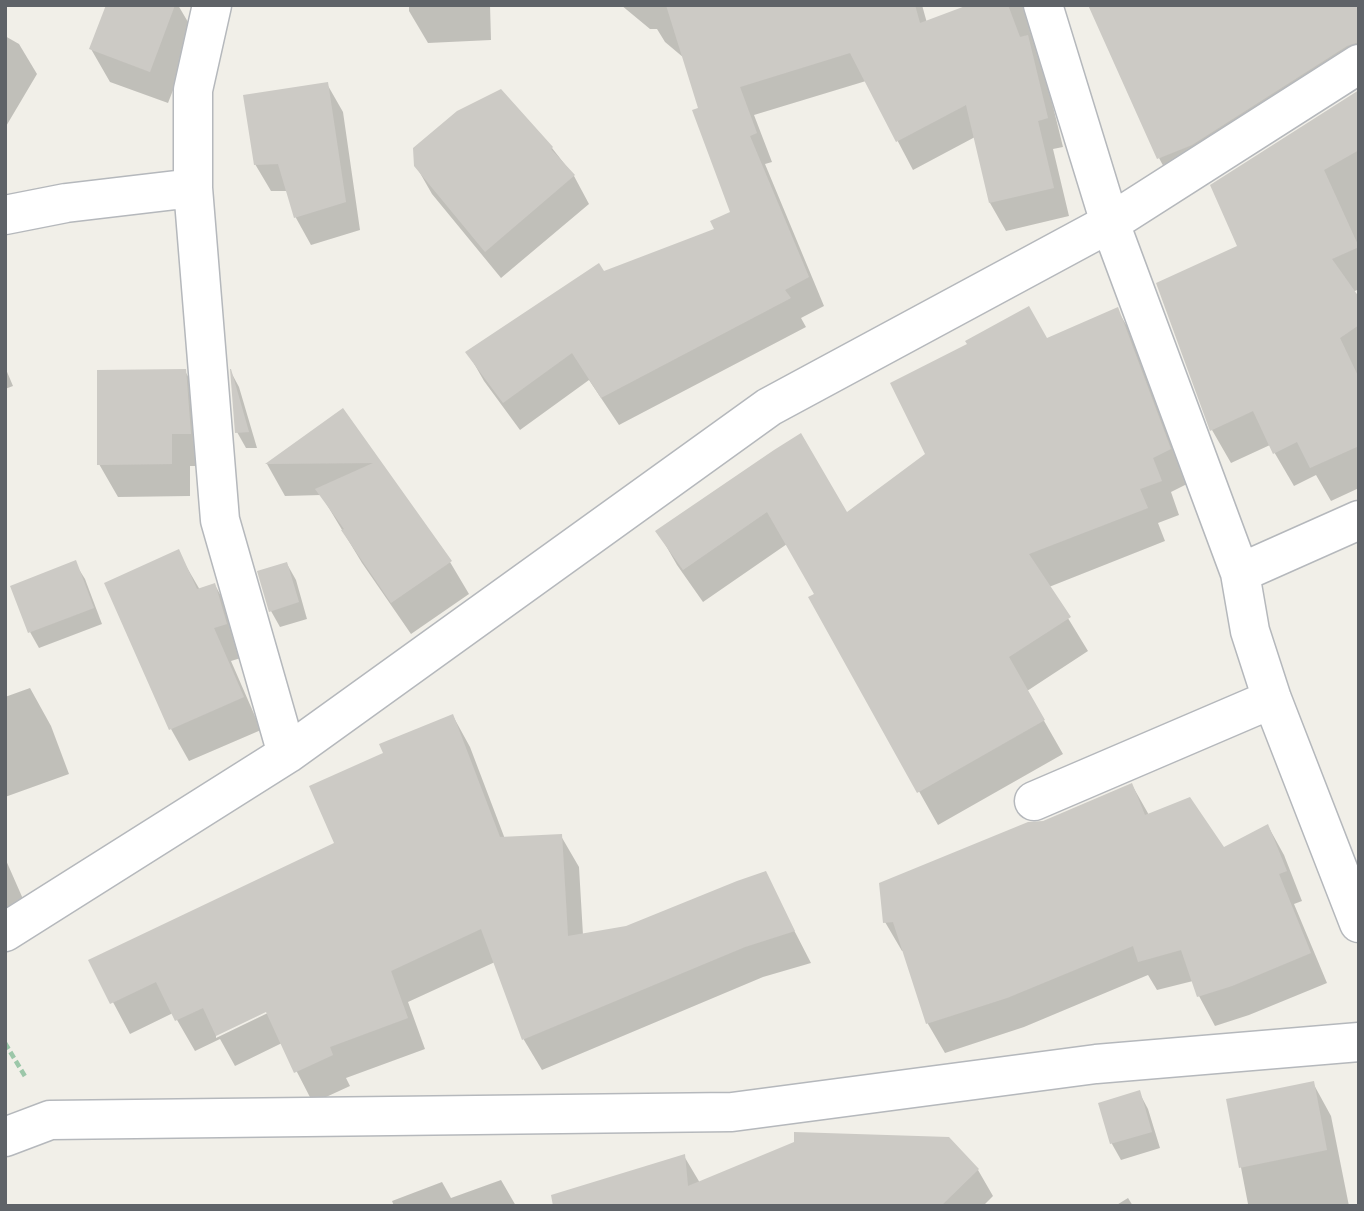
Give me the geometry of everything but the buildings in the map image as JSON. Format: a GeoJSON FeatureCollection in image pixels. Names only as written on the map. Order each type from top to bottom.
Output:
{"type":"FeatureCollection","features":[{"type":"Feature","properties":{"kind":"street"},"geometry":{"type":"LineString","coordinates":[[212,5],[193,90],[193,188],[220,520],[287,754]]}},
{"type":"Feature","properties":{"kind":"street"},"geometry":{"type":"LineString","coordinates":[[1043,5],[1110,223],[1240,573],[1250,631],[1272,699],[1359,923]]}},
{"type":"Feature","properties":{"kind":"street"},"geometry":{"type":"LineString","coordinates":[[5,932],[287,754],[769,407],[1110,223],[1359,64]]}},
{"type":"Feature","properties":{"kind":"street"},"geometry":{"type":"LineString","coordinates":[[5,215],[66,203],[193,188]]}},
{"type":"Feature","properties":{"kind":"street"},"geometry":{"type":"LineString","coordinates":[[1240,573],[1359,520]]}},
{"type":"Feature","properties":{"kind":"street"},"geometry":{"type":"LineString","coordinates":[[1034,801],[1272,699]]}},
{"type":"Feature","properties":{"kind":"street"},"geometry":{"type":"LineString","coordinates":[[5,1137],[50,1119],[732,1112],[1096,1063],[1359,1042]]}}]}
